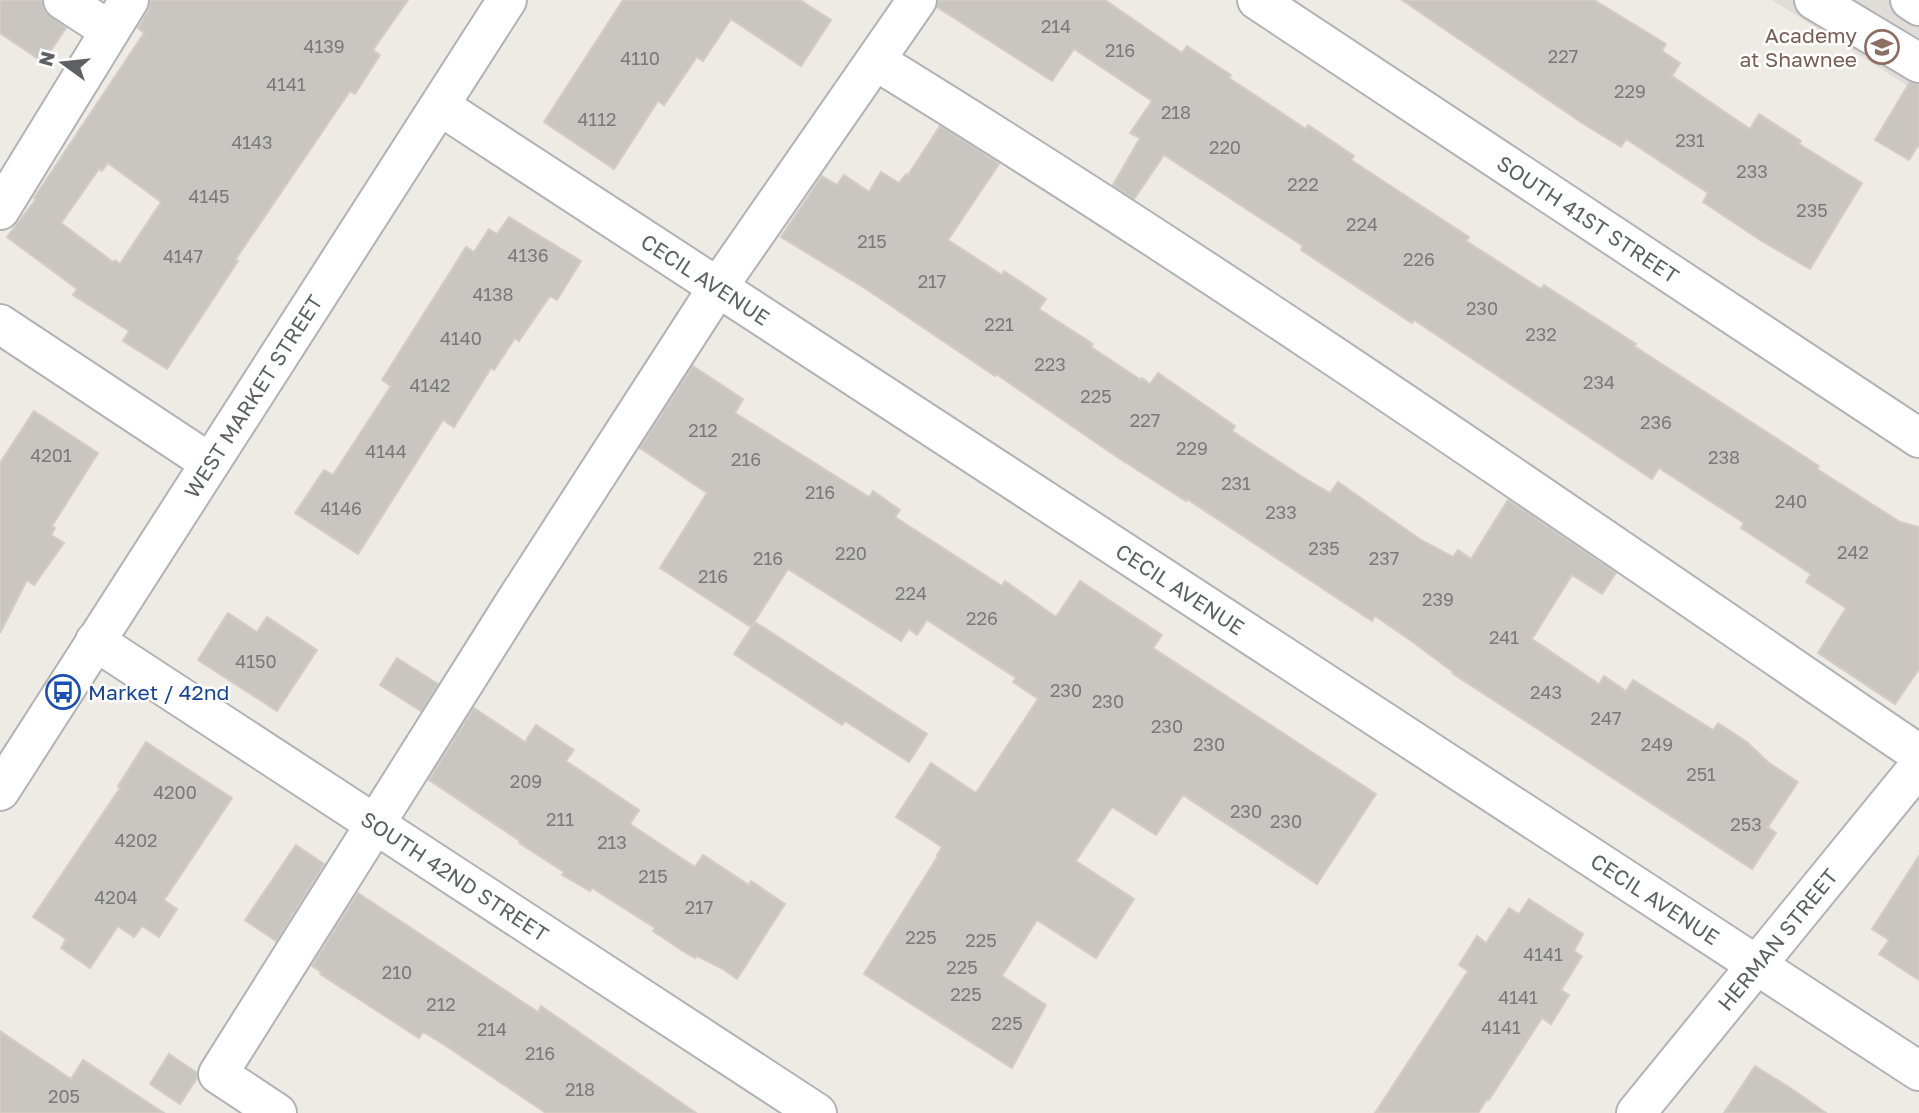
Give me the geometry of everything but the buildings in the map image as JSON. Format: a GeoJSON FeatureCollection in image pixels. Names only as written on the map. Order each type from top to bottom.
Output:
{"type":"FeatureCollection","features":[{"type":"Feature","properties":{"kind":"street"},"geometry":{"type":"LineString","coordinates":[[0,210],[119,15],[62,0]]}},
{"type":"Feature","properties":{"kind":"street","name":"WEST MARKET STREET"},"geometry":{"type":"LineString","coordinates":[[0,792],[507,0]]}},
{"type":"Feature","properties":{"kind":"street"},"geometry":{"type":"LineString","coordinates":[[277,1113],[218,1074],[513,605],[718,288],[917,0]]}},
{"type":"Feature","properties":{"kind":"street","name":"SOUTH 41ST STREET"},"geometry":{"type":"LineString","coordinates":[[1257,0],[1919,438]]}},
{"type":"Feature","properties":{"kind":"street"},"geometry":{"type":"LineString","coordinates":[[1814,0],[1919,63]]}},
{"type":"Feature","properties":{"kind":"street"},"geometry":{"type":"LineString","coordinates":[[1910,0],[1919,6]]}},
{"type":"Feature","properties":{"kind":"street"},"geometry":{"type":"LineString","coordinates":[[876,61],[1039,161],[1318,345],[1919,754]]}},
{"type":"Feature","properties":{"kind":"street","name":"CECIL AVENUE"},"geometry":{"type":"LineString","coordinates":[[440,106],[1919,1071]]}},
{"type":"Feature","properties":{"kind":"street"},"geometry":{"type":"LineString","coordinates":[[0,324],[210,463]]}},
{"type":"Feature","properties":{"kind":"street","name":"SOUTH 42ND STREET"},"geometry":{"type":"LineString","coordinates":[[95,641],[817,1113]]}},
{"type":"Feature","properties":{"kind":"street","name":"HERMAN STREET"},"geometry":{"type":"LineString","coordinates":[[1636,1113],[1919,766]]}},
{"type":"Feature","properties":{"kind":"shaded area","name":"Academy at Shawnee"},"geometry":{"type":"Polygon","coordinates":[[[1772,0],[1919,0],[1919,93],[1772,0]]]}},
{"type":"Feature","properties":{"kind":"place","name":"Academy at Shawnee"},"geometry":{"type":"Point","coordinates":[1882,47]}},
{"type":"Feature","properties":{"kind":"place","name":"Market / 42nd"},"geometry":{"type":"Point","coordinates":[63,692]}}]}
